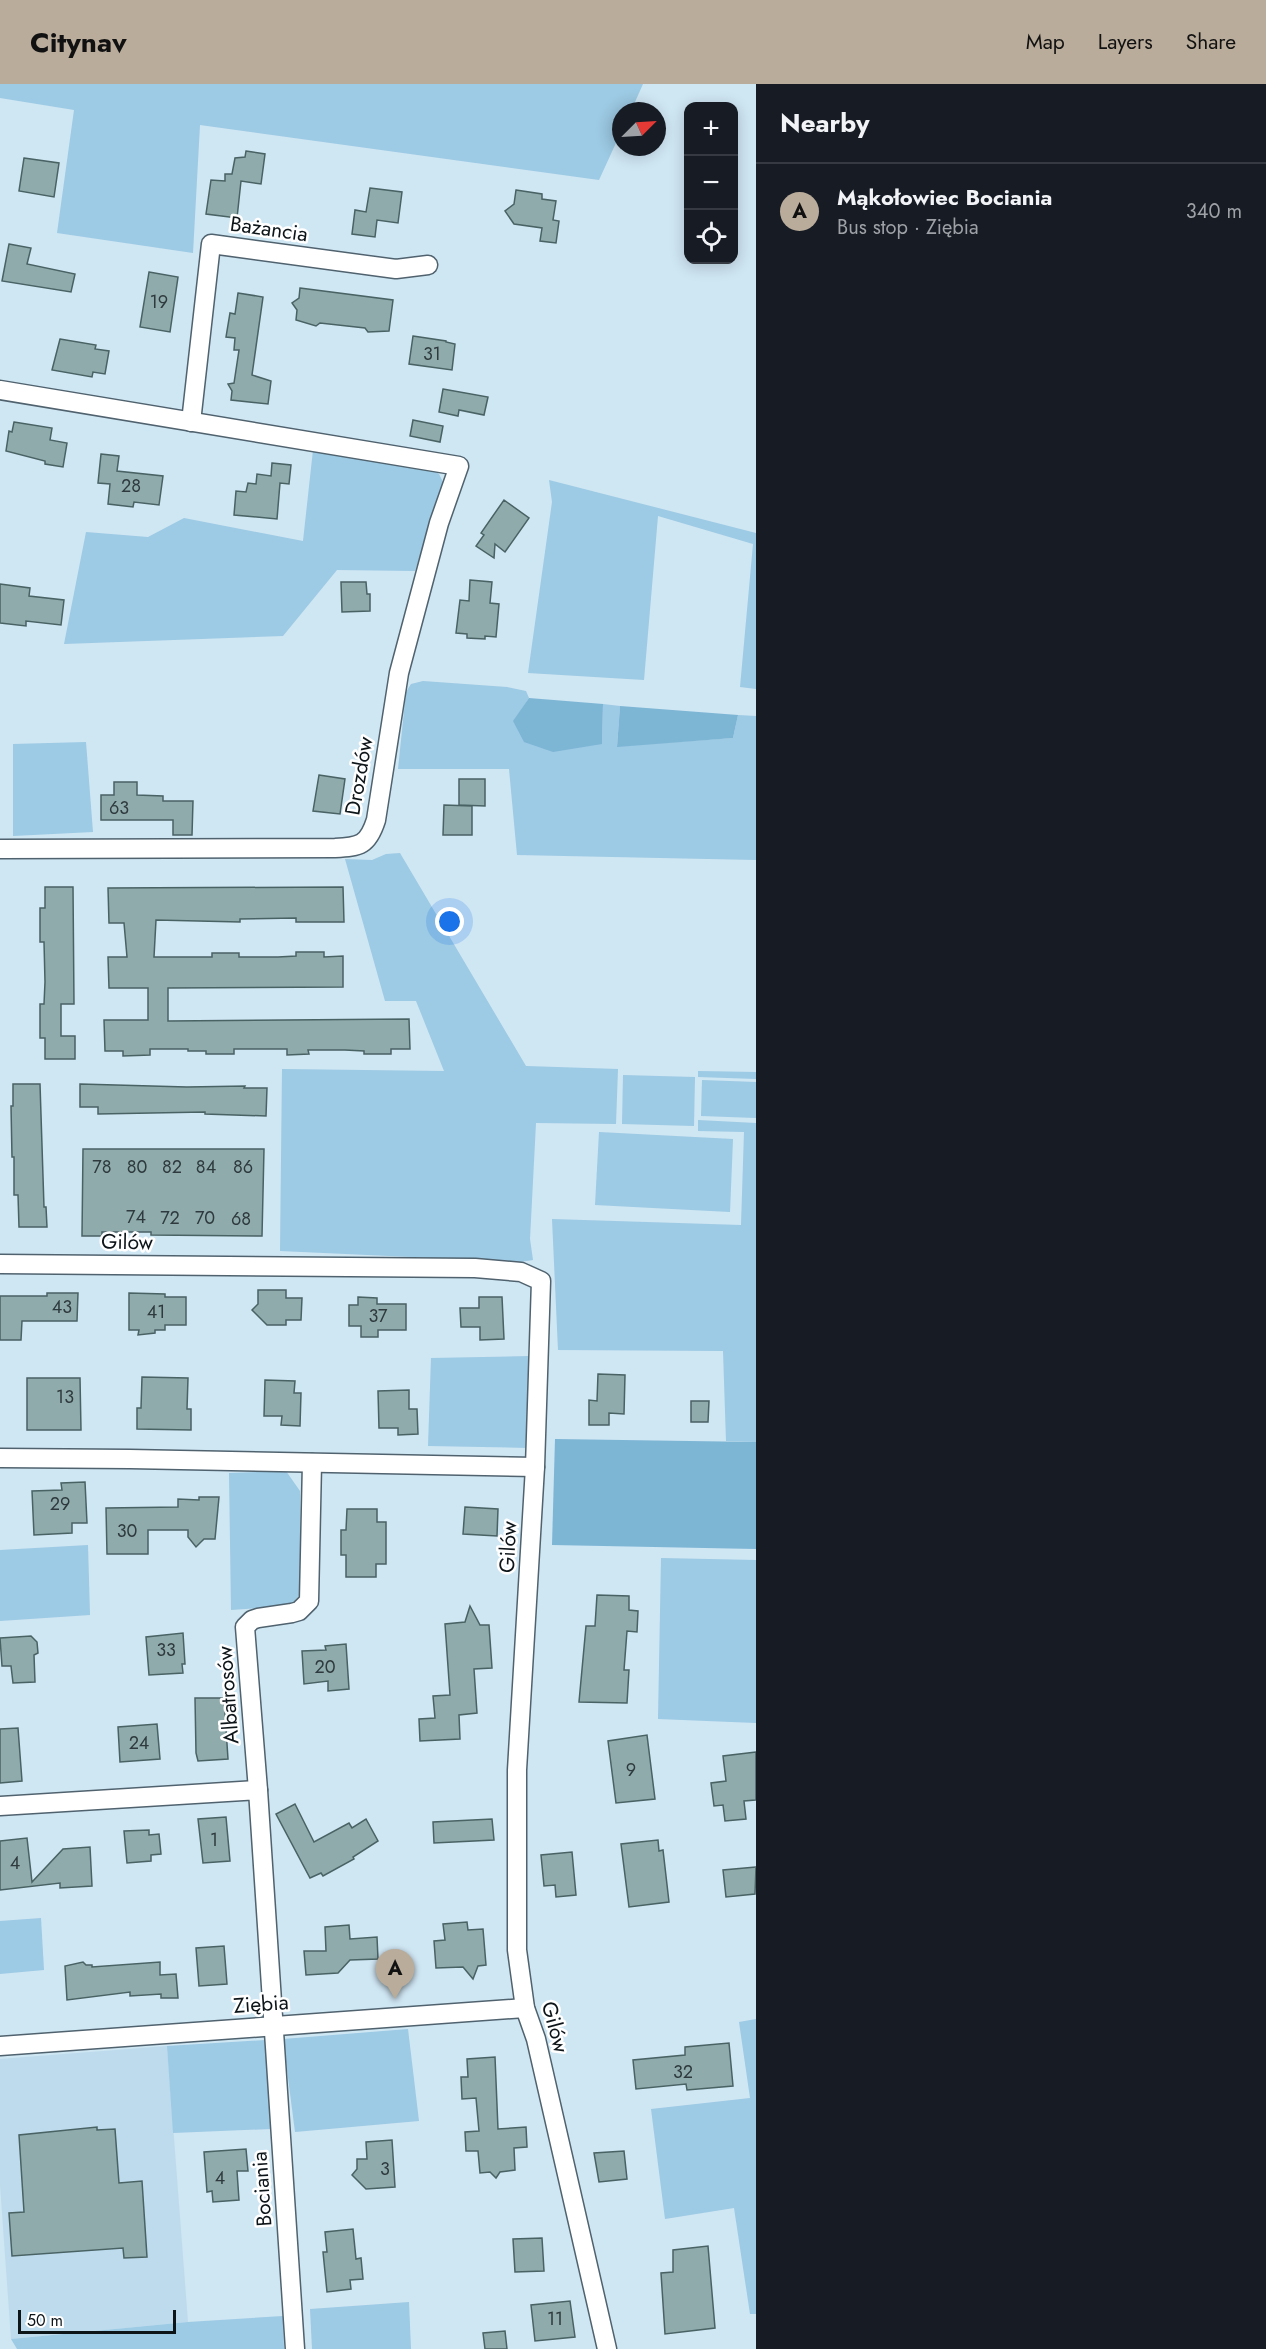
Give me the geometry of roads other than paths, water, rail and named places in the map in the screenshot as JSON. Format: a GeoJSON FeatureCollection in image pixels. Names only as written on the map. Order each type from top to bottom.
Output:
{"type":"FeatureCollection","features":[{"type":"Feature","properties":{"kind":"street","name":"Bażancia"},"geometry":{"type":"LineString","coordinates":[[190,422],[211,244],[396,268],[428,265]]}},
{"type":"Feature","properties":{"kind":"street"},"geometry":{"type":"LineString","coordinates":[[0,390],[190,422]]}},
{"type":"Feature","properties":{"kind":"street","name":"Drozdów"},"geometry":{"type":"LineString","coordinates":[[0,849],[323,848],[362,844],[371,836],[376,820],[399,673],[439,523],[459,466],[190,422]]}},
{"type":"Feature","properties":{"kind":"street","name":"Gilów"},"geometry":{"type":"LineString","coordinates":[[0,1264],[475,1268],[521,1272],[541,1281],[535,1467],[517,1770],[517,1950],[525,2008],[538,2049],[607,2349]]}},
{"type":"Feature","properties":{"kind":"street"},"geometry":{"type":"LineString","coordinates":[[0,1458],[535,1467]]}},
{"type":"Feature","properties":{"kind":"street","name":"Albatrosów"},"geometry":{"type":"LineString","coordinates":[[272,2026],[258,1790],[245,1628],[252,1620],[258,1618],[299,1611],[309,1601],[312,1463]]}},
{"type":"Feature","properties":{"kind":"street"},"geometry":{"type":"LineString","coordinates":[[0,1806],[258,1790]]}},
{"type":"Feature","properties":{"kind":"street","name":"Ziębia"},"geometry":{"type":"LineString","coordinates":[[0,2046],[525,2008]]}},
{"type":"Feature","properties":{"kind":"street","name":"Bociania"},"geometry":{"type":"LineString","coordinates":[[272,2026],[295,2349]]}},
{"type":"Feature","properties":{"kind":"place","name":"Mąkołowiec Bociania"},"geometry":{"type":"Point","coordinates":[395,1999]}}]}
